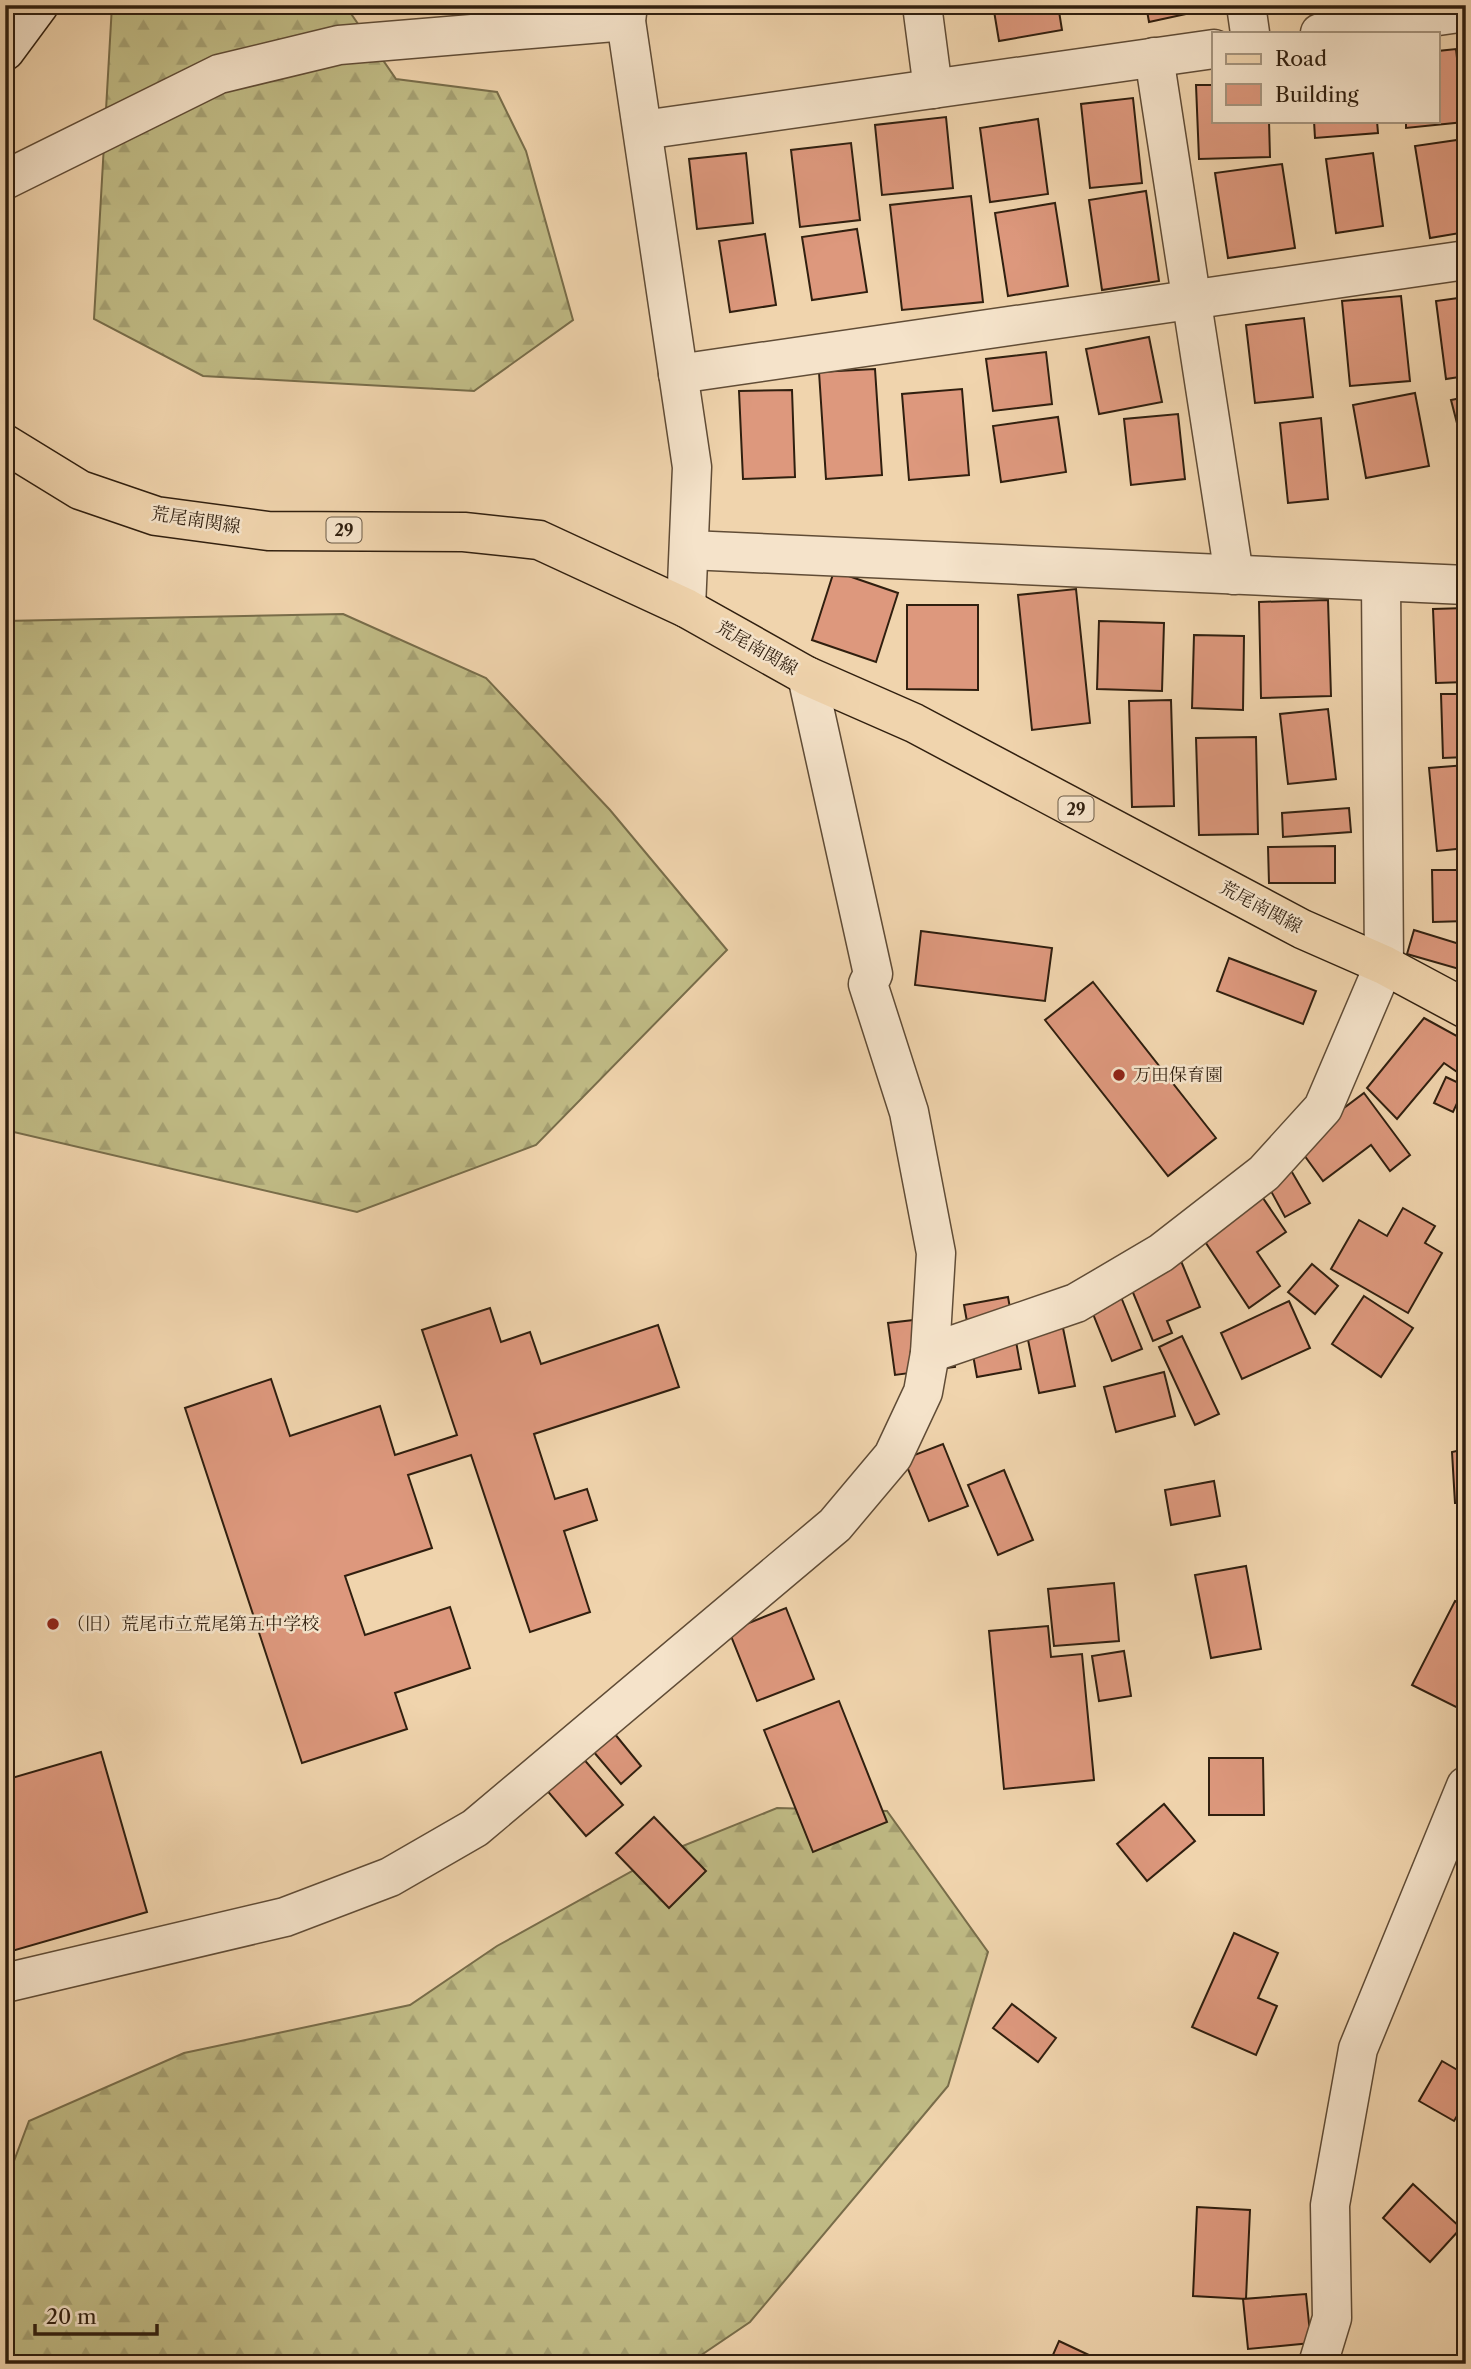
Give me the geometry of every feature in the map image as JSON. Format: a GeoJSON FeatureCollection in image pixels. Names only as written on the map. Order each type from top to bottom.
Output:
{"type":"FeatureCollection","features":[{"type":"Feature","properties":{"kind":"main road","name":"荒尾南関線"},"geometry":{"type":"LineString","coordinates":[[5,444],[80,490],[156,516],[268,531],[464,532],[539,540],[687,607],[807,676],[914,723],[1302,929],[1384,965],[1466,1009]]}},
{"type":"Feature","properties":{"kind":"street"},"geometry":{"type":"LineString","coordinates":[[5,51],[39,5]]}},
{"type":"Feature","properties":{"kind":"street"},"geometry":{"type":"LineString","coordinates":[[922,5],[933,89]]}},
{"type":"Feature","properties":{"kind":"street"},"geometry":{"type":"LineString","coordinates":[[1246,5],[1250,32]]}},
{"type":"Feature","properties":{"kind":"street"},"geometry":{"type":"LineString","coordinates":[[1327,32],[1466,12]]}},
{"type":"Feature","properties":{"kind":"street"},"geometry":{"type":"LineString","coordinates":[[5,180],[219,74],[339,45],[508,18],[627,13],[692,467],[687,607]]}},
{"type":"Feature","properties":{"kind":"street"},"geometry":{"type":"LineString","coordinates":[[643,130],[1212,48]]}},
{"type":"Feature","properties":{"kind":"street"},"geometry":{"type":"LineString","coordinates":[[1154,57],[1234,575]]}},
{"type":"Feature","properties":{"kind":"street"},"geometry":{"type":"LineString","coordinates":[[678,374],[1466,260]]}},
{"type":"Feature","properties":{"kind":"street"},"geometry":{"type":"LineString","coordinates":[[689,550],[1466,585]]}},
{"type":"Feature","properties":{"kind":"street"},"geometry":{"type":"LineString","coordinates":[[930,1353],[1076,1303],[1161,1253],[1264,1173],[1323,1108],[1384,965],[1381,582]]}},
{"type":"Feature","properties":{"kind":"street"},"geometry":{"type":"LineString","coordinates":[[5,1983],[285,1917],[390,1877],[475,1828],[835,1525],[892,1456],[923,1392],[930,1353],[936,1253],[909,1112],[868,984],[873,974],[807,676]]}},
{"type":"Feature","properties":{"kind":"street"},"geometry":{"type":"LineString","coordinates":[[1318,2364],[1332,2318],[1330,2205],[1358,2049],[1466,1786]]}},
{"type":"Feature","properties":{"kind":"green space"},"geometry":{"type":"Polygon","coordinates":[[[112,5],[345,5],[396,79],[497,92],[526,151],[573,320],[474,391],[203,376],[94,319],[112,5]]]}},
{"type":"Feature","properties":{"kind":"green space"},"geometry":{"type":"Polygon","coordinates":[[[343,614],[486,678],[610,810],[727,950],[536,1145],[357,1212],[5,1130],[5,621],[343,614]]]}},
{"type":"Feature","properties":{"kind":"green space"},"geometry":{"type":"Polygon","coordinates":[[[777,1808],[887,1811],[988,1952],[948,2086],[750,2322],[688,2364],[5,2364],[5,2185],[29,2121],[184,2053],[410,2005],[497,1946],[663,1854],[777,1808]]]}},
{"type":"Feature","properties":{"kind":"building"},"geometry":{"type":"Polygon","coordinates":[[[993,5],[1058,5],[1062,30],[999,41],[993,5]]]}},
{"type":"Feature","properties":{"kind":"building"},"geometry":{"type":"Polygon","coordinates":[[[1146,5],[1208,5],[1209,9],[1149,22],[1146,5]]]}},
{"type":"Feature","properties":{"kind":"building"},"geometry":{"type":"Polygon","coordinates":[[[1456,49],[1464,122],[1406,128],[1406,122],[1440,122],[1440,51],[1456,49]]]}},
{"type":"Feature","properties":{"kind":"building"},"geometry":{"type":"Polygon","coordinates":[[[1196,85],[1212,85],[1212,122],[1269,122],[1270,157],[1199,159],[1196,85]]]}},
{"type":"Feature","properties":{"kind":"building"},"geometry":{"type":"Polygon","coordinates":[[[1133,98],[1142,183],[1090,188],[1081,104],[1133,98]]]}},
{"type":"Feature","properties":{"kind":"building"},"geometry":{"type":"Polygon","coordinates":[[[946,117],[953,188],[882,195],[875,125],[946,117]]]}},
{"type":"Feature","properties":{"kind":"building"},"geometry":{"type":"Polygon","coordinates":[[[1038,119],[1048,194],[990,202],[980,128],[1038,119]]]}},
{"type":"Feature","properties":{"kind":"building"},"geometry":{"type":"Polygon","coordinates":[[[1314,122],[1377,122],[1378,133],[1315,138],[1314,122]]]}},
{"type":"Feature","properties":{"kind":"building"},"geometry":{"type":"Polygon","coordinates":[[[1464,139],[1466,232],[1430,238],[1415,146],[1464,139]]]}},
{"type":"Feature","properties":{"kind":"building"},"geometry":{"type":"Polygon","coordinates":[[[851,143],[860,220],[800,227],[791,150],[851,143]]]}},
{"type":"Feature","properties":{"kind":"building"},"geometry":{"type":"Polygon","coordinates":[[[746,153],[753,223],[697,229],[689,159],[746,153]]]}},
{"type":"Feature","properties":{"kind":"building"},"geometry":{"type":"Polygon","coordinates":[[[1373,153],[1383,226],[1336,233],[1326,159],[1373,153]]]}},
{"type":"Feature","properties":{"kind":"building"},"geometry":{"type":"Polygon","coordinates":[[[1282,164],[1295,248],[1228,258],[1215,173],[1282,164]]]}},
{"type":"Feature","properties":{"kind":"building"},"geometry":{"type":"Polygon","coordinates":[[[1146,191],[1159,281],[1102,290],[1089,200],[1146,191]]]}},
{"type":"Feature","properties":{"kind":"building"},"geometry":{"type":"Polygon","coordinates":[[[971,196],[983,302],[902,310],[890,205],[971,196]]]}},
{"type":"Feature","properties":{"kind":"building"},"geometry":{"type":"Polygon","coordinates":[[[1055,203],[1068,286],[1008,296],[995,213],[1055,203]]]}},
{"type":"Feature","properties":{"kind":"building"},"geometry":{"type":"Polygon","coordinates":[[[857,229],[867,292],[812,300],[802,237],[857,229]]]}},
{"type":"Feature","properties":{"kind":"building"},"geometry":{"type":"Polygon","coordinates":[[[765,234],[776,305],[730,312],[719,241],[765,234]]]}},
{"type":"Feature","properties":{"kind":"building"},"geometry":{"type":"Polygon","coordinates":[[[1401,296],[1410,381],[1350,386],[1342,301],[1401,296]]]}},
{"type":"Feature","properties":{"kind":"building"},"geometry":{"type":"Polygon","coordinates":[[[1466,297],[1466,376],[1446,379],[1436,301],[1466,297]]]}},
{"type":"Feature","properties":{"kind":"building"},"geometry":{"type":"Polygon","coordinates":[[[1304,318],[1313,397],[1255,403],[1246,325],[1304,318]]]}},
{"type":"Feature","properties":{"kind":"building"},"geometry":{"type":"Polygon","coordinates":[[[1149,337],[1162,402],[1099,414],[1086,349],[1149,337]]]}},
{"type":"Feature","properties":{"kind":"building"},"geometry":{"type":"Polygon","coordinates":[[[1046,352],[1052,404],[993,411],[986,359],[1046,352]]]}},
{"type":"Feature","properties":{"kind":"building"},"geometry":{"type":"Polygon","coordinates":[[[875,369],[882,475],[826,479],[819,372],[875,369]]]}},
{"type":"Feature","properties":{"kind":"building"},"geometry":{"type":"Polygon","coordinates":[[[962,389],[969,475],[909,480],[902,394],[962,389]]]}},
{"type":"Feature","properties":{"kind":"building"},"geometry":{"type":"Polygon","coordinates":[[[792,390],[795,477],[743,479],[739,391],[792,390]]]}},
{"type":"Feature","properties":{"kind":"building"},"geometry":{"type":"Polygon","coordinates":[[[1415,393],[1429,466],[1366,478],[1353,405],[1415,393]]]}},
{"type":"Feature","properties":{"kind":"building"},"geometry":{"type":"Polygon","coordinates":[[[1466,397],[1466,458],[1451,400],[1466,397]]]}},
{"type":"Feature","properties":{"kind":"building"},"geometry":{"type":"Polygon","coordinates":[[[1178,414],[1185,479],[1131,485],[1124,419],[1178,414]]]}},
{"type":"Feature","properties":{"kind":"building"},"geometry":{"type":"Polygon","coordinates":[[[1058,417],[1066,472],[1001,482],[993,426],[1058,417]]]}},
{"type":"Feature","properties":{"kind":"building"},"geometry":{"type":"Polygon","coordinates":[[[1321,418],[1328,499],[1288,503],[1280,423],[1321,418]]]}},
{"type":"Feature","properties":{"kind":"building"},"geometry":{"type":"Polygon","coordinates":[[[834,571],[898,593],[876,662],[812,640],[834,571]]]}},
{"type":"Feature","properties":{"kind":"building"},"geometry":{"type":"Polygon","coordinates":[[[1076,589],[1090,723],[1032,730],[1018,595],[1076,589]]]}},
{"type":"Feature","properties":{"kind":"building"},"geometry":{"type":"Polygon","coordinates":[[[1328,600],[1331,696],[1261,698],[1259,602],[1328,600]]]}},
{"type":"Feature","properties":{"kind":"building"},"geometry":{"type":"Polygon","coordinates":[[[907,605],[978,605],[978,690],[907,689],[907,605]]]}},
{"type":"Feature","properties":{"kind":"building"},"geometry":{"type":"Polygon","coordinates":[[[1466,608],[1466,682],[1436,683],[1433,609],[1466,608]]]}},
{"type":"Feature","properties":{"kind":"building"},"geometry":{"type":"Polygon","coordinates":[[[1099,621],[1164,623],[1162,691],[1097,689],[1099,621]]]}},
{"type":"Feature","properties":{"kind":"building"},"geometry":{"type":"Polygon","coordinates":[[[1194,635],[1244,636],[1243,710],[1192,708],[1194,635]]]}},
{"type":"Feature","properties":{"kind":"building"},"geometry":{"type":"Polygon","coordinates":[[[1441,694],[1466,694],[1466,757],[1443,758],[1441,694]]]}},
{"type":"Feature","properties":{"kind":"building"},"geometry":{"type":"Polygon","coordinates":[[[1171,700],[1174,806],[1132,807],[1129,701],[1171,700]]]}},
{"type":"Feature","properties":{"kind":"building"},"geometry":{"type":"Polygon","coordinates":[[[1328,709],[1336,779],[1288,784],[1280,714],[1328,709]]]}},
{"type":"Feature","properties":{"kind":"building"},"geometry":{"type":"Polygon","coordinates":[[[1256,737],[1258,834],[1199,835],[1196,738],[1256,737]]]}},
{"type":"Feature","properties":{"kind":"building"},"geometry":{"type":"Polygon","coordinates":[[[1466,765],[1466,848],[1437,851],[1429,768],[1466,765]]]}},
{"type":"Feature","properties":{"kind":"building"},"geometry":{"type":"Polygon","coordinates":[[[1349,808],[1351,832],[1283,837],[1282,813],[1349,808]]]}},
{"type":"Feature","properties":{"kind":"building"},"geometry":{"type":"Polygon","coordinates":[[[1335,846],[1335,883],[1269,883],[1268,847],[1335,846]]]}},
{"type":"Feature","properties":{"kind":"building"},"geometry":{"type":"Polygon","coordinates":[[[1432,870],[1466,870],[1466,921],[1433,922],[1432,870]]]}},
{"type":"Feature","properties":{"kind":"building"},"geometry":{"type":"Polygon","coordinates":[[[1414,930],[1466,946],[1466,971],[1407,954],[1414,930]]]}},
{"type":"Feature","properties":{"kind":"building"},"geometry":{"type":"Polygon","coordinates":[[[921,931],[1052,948],[1045,1001],[915,985],[921,931]]]}},
{"type":"Feature","properties":{"kind":"building"},"geometry":{"type":"Polygon","coordinates":[[[1229,958],[1316,991],[1303,1024],[1217,991],[1229,958]]]}},
{"type":"Feature","properties":{"kind":"building"},"geometry":{"type":"Polygon","coordinates":[[[1093,982],[1216,1138],[1168,1176],[1045,1020],[1093,982]]]}},
{"type":"Feature","properties":{"kind":"building"},"geometry":{"type":"Polygon","coordinates":[[[1424,1018],[1466,1041],[1466,1078],[1444,1063],[1397,1119],[1367,1088],[1424,1018]]]}},
{"type":"Feature","properties":{"kind":"building"},"geometry":{"type":"Polygon","coordinates":[[[1446,1077],[1465,1086],[1453,1112],[1434,1103],[1446,1077]]]}},
{"type":"Feature","properties":{"kind":"building"},"geometry":{"type":"Polygon","coordinates":[[[1364,1093],[1410,1155],[1390,1171],[1371,1145],[1323,1181],[1296,1144],[1364,1093]]]}},
{"type":"Feature","properties":{"kind":"building"},"geometry":{"type":"Polygon","coordinates":[[[1289,1167],[1310,1203],[1285,1217],[1265,1180],[1289,1167]]]}},
{"type":"Feature","properties":{"kind":"building"},"geometry":{"type":"Polygon","coordinates":[[[1248,1176],[1286,1232],[1257,1252],[1280,1286],[1249,1308],[1188,1216],[1248,1176]]]}},
{"type":"Feature","properties":{"kind":"building"},"geometry":{"type":"Polygon","coordinates":[[[1403,1208],[1435,1226],[1425,1243],[1442,1253],[1408,1313],[1331,1269],[1359,1220],[1387,1236],[1403,1208]]]}},
{"type":"Feature","properties":{"kind":"building"},"geometry":{"type":"Polygon","coordinates":[[[1181,1261],[1200,1307],[1167,1321],[1172,1333],[1153,1341],[1129,1283],[1181,1261]]]}},
{"type":"Feature","properties":{"kind":"building"},"geometry":{"type":"Polygon","coordinates":[[[1312,1264],[1338,1286],[1315,1314],[1288,1292],[1312,1264]]]}},
{"type":"Feature","properties":{"kind":"building"},"geometry":{"type":"Polygon","coordinates":[[[1119,1292],[1142,1349],[1112,1361],[1089,1304],[1119,1292]]]}},
{"type":"Feature","properties":{"kind":"building"},"geometry":{"type":"Polygon","coordinates":[[[1364,1296],[1413,1328],[1381,1377],[1332,1344],[1364,1296]]]}},
{"type":"Feature","properties":{"kind":"building"},"geometry":{"type":"Polygon","coordinates":[[[1008,1297],[1021,1369],[977,1377],[964,1305],[1008,1297]]]}},
{"type":"Feature","properties":{"kind":"building"},"geometry":{"type":"Polygon","coordinates":[[[1057,1299],[1075,1386],[1039,1393],[1021,1306],[1057,1299]]]}},
{"type":"Feature","properties":{"kind":"building"},"geometry":{"type":"Polygon","coordinates":[[[1289,1301],[1310,1348],[1242,1379],[1221,1333],[1289,1301]]]}},
{"type":"Feature","properties":{"kind":"building"},"geometry":{"type":"Polygon","coordinates":[[[490,1308],[501,1342],[530,1332],[541,1364],[658,1325],[679,1387],[534,1434],[555,1499],[587,1489],[597,1520],[564,1531],[590,1612],[530,1632],[471,1455],[408,1475],[432,1548],[345,1576],[365,1635],[450,1607],[470,1668],[395,1693],[407,1729],[302,1763],[185,1408],[271,1379],[290,1436],[380,1406],[395,1455],[457,1435],[422,1330],[490,1308]]]}},
{"type":"Feature","properties":{"kind":"building"},"geometry":{"type":"Polygon","coordinates":[[[948,1316],[955,1367],[895,1375],[888,1323],[948,1316]]]}},
{"type":"Feature","properties":{"kind":"building"},"geometry":{"type":"Polygon","coordinates":[[[1182,1336],[1219,1414],[1195,1425],[1159,1347],[1182,1336]]]}},
{"type":"Feature","properties":{"kind":"building"},"geometry":{"type":"Polygon","coordinates":[[[1164,1372],[1175,1416],[1116,1432],[1104,1387],[1164,1372]]]}},
{"type":"Feature","properties":{"kind":"building"},"geometry":{"type":"Polygon","coordinates":[[[943,1444],[968,1506],[929,1521],[904,1459],[943,1444]]]}},
{"type":"Feature","properties":{"kind":"building"},"geometry":{"type":"Polygon","coordinates":[[[1466,1449],[1466,1503],[1455,1503],[1452,1452],[1466,1449]]]}},
{"type":"Feature","properties":{"kind":"building"},"geometry":{"type":"Polygon","coordinates":[[[1004,1470],[1033,1540],[998,1555],[968,1485],[1004,1470]]]}},
{"type":"Feature","properties":{"kind":"building"},"geometry":{"type":"Polygon","coordinates":[[[1214,1481],[1220,1516],[1171,1525],[1165,1490],[1214,1481]]]}},
{"type":"Feature","properties":{"kind":"building"},"geometry":{"type":"Polygon","coordinates":[[[1246,1566],[1261,1649],[1211,1658],[1195,1575],[1246,1566]]]}},
{"type":"Feature","properties":{"kind":"building"},"geometry":{"type":"Polygon","coordinates":[[[1114,1583],[1119,1641],[1054,1646],[1048,1589],[1114,1583]]]}},
{"type":"Feature","properties":{"kind":"building"},"geometry":{"type":"Polygon","coordinates":[[[1455,1601],[1466,1607],[1466,1658],[1460,1669],[1466,1671],[1466,1712],[1412,1685],[1455,1601]]]}},
{"type":"Feature","properties":{"kind":"building"},"geometry":{"type":"Polygon","coordinates":[[[786,1608],[814,1679],[757,1701],[729,1631],[786,1608]]]}},
{"type":"Feature","properties":{"kind":"building"},"geometry":{"type":"Polygon","coordinates":[[[1048,1626],[1051,1657],[1082,1654],[1094,1780],[1004,1789],[989,1631],[1048,1626]]]}},
{"type":"Feature","properties":{"kind":"building"},"geometry":{"type":"Polygon","coordinates":[[[1124,1651],[1131,1696],[1099,1701],[1092,1656],[1124,1651]]]}},
{"type":"Feature","properties":{"kind":"building"},"geometry":{"type":"Polygon","coordinates":[[[839,1701],[887,1822],[813,1852],[764,1730],[839,1701]]]}},
{"type":"Feature","properties":{"kind":"building"},"geometry":{"type":"Polygon","coordinates":[[[614,1733],[641,1766],[621,1784],[593,1751],[614,1733]]]}},
{"type":"Feature","properties":{"kind":"building"},"geometry":{"type":"Polygon","coordinates":[[[564,1736],[623,1805],[586,1836],[527,1767],[564,1736]]]}},
{"type":"Feature","properties":{"kind":"building"},"geometry":{"type":"Polygon","coordinates":[[[101,1752],[147,1912],[5,1953],[5,1780],[101,1752]]]}},
{"type":"Feature","properties":{"kind":"building"},"geometry":{"type":"Polygon","coordinates":[[[1209,1758],[1263,1758],[1264,1815],[1209,1815],[1209,1758]]]}},
{"type":"Feature","properties":{"kind":"building"},"geometry":{"type":"Polygon","coordinates":[[[1164,1804],[1195,1841],[1147,1881],[1117,1844],[1164,1804]]]}},
{"type":"Feature","properties":{"kind":"building"},"geometry":{"type":"Polygon","coordinates":[[[654,1817],[706,1871],[669,1908],[616,1853],[654,1817]]]}},
{"type":"Feature","properties":{"kind":"building"},"geometry":{"type":"Polygon","coordinates":[[[1234,1933],[1278,1953],[1258,1998],[1277,2006],[1256,2055],[1192,2027],[1234,1933]]]}},
{"type":"Feature","properties":{"kind":"building"},"geometry":{"type":"Polygon","coordinates":[[[1012,2004],[1056,2038],[1038,2062],[993,2028],[1012,2004]]]}},
{"type":"Feature","properties":{"kind":"building"},"geometry":{"type":"Polygon","coordinates":[[[1442,2061],[1466,2075],[1466,2101],[1454,2121],[1419,2101],[1442,2061]]]}},
{"type":"Feature","properties":{"kind":"building"},"geometry":{"type":"Polygon","coordinates":[[[1413,2184],[1461,2228],[1430,2262],[1383,2218],[1413,2184]]]}},
{"type":"Feature","properties":{"kind":"building"},"geometry":{"type":"Polygon","coordinates":[[[1197,2207],[1250,2210],[1246,2299],[1193,2296],[1197,2207]]]}},
{"type":"Feature","properties":{"kind":"building"},"geometry":{"type":"Polygon","coordinates":[[[1306,2294],[1311,2343],[1248,2349],[1243,2299],[1306,2294]]]}},
{"type":"Feature","properties":{"kind":"building"},"geometry":{"type":"Polygon","coordinates":[[[1059,2341],[1108,2364],[1049,2364],[1059,2341]]]}},
{"type":"Feature","properties":{"kind":"place","name":"万田保育園"},"geometry":{"type":"Point","coordinates":[1119,1075]}},
{"type":"Feature","properties":{"kind":"place","name":"（旧）荒尾市立荒尾第五中学校"},"geometry":{"type":"Point","coordinates":[53,1624]}}]}
